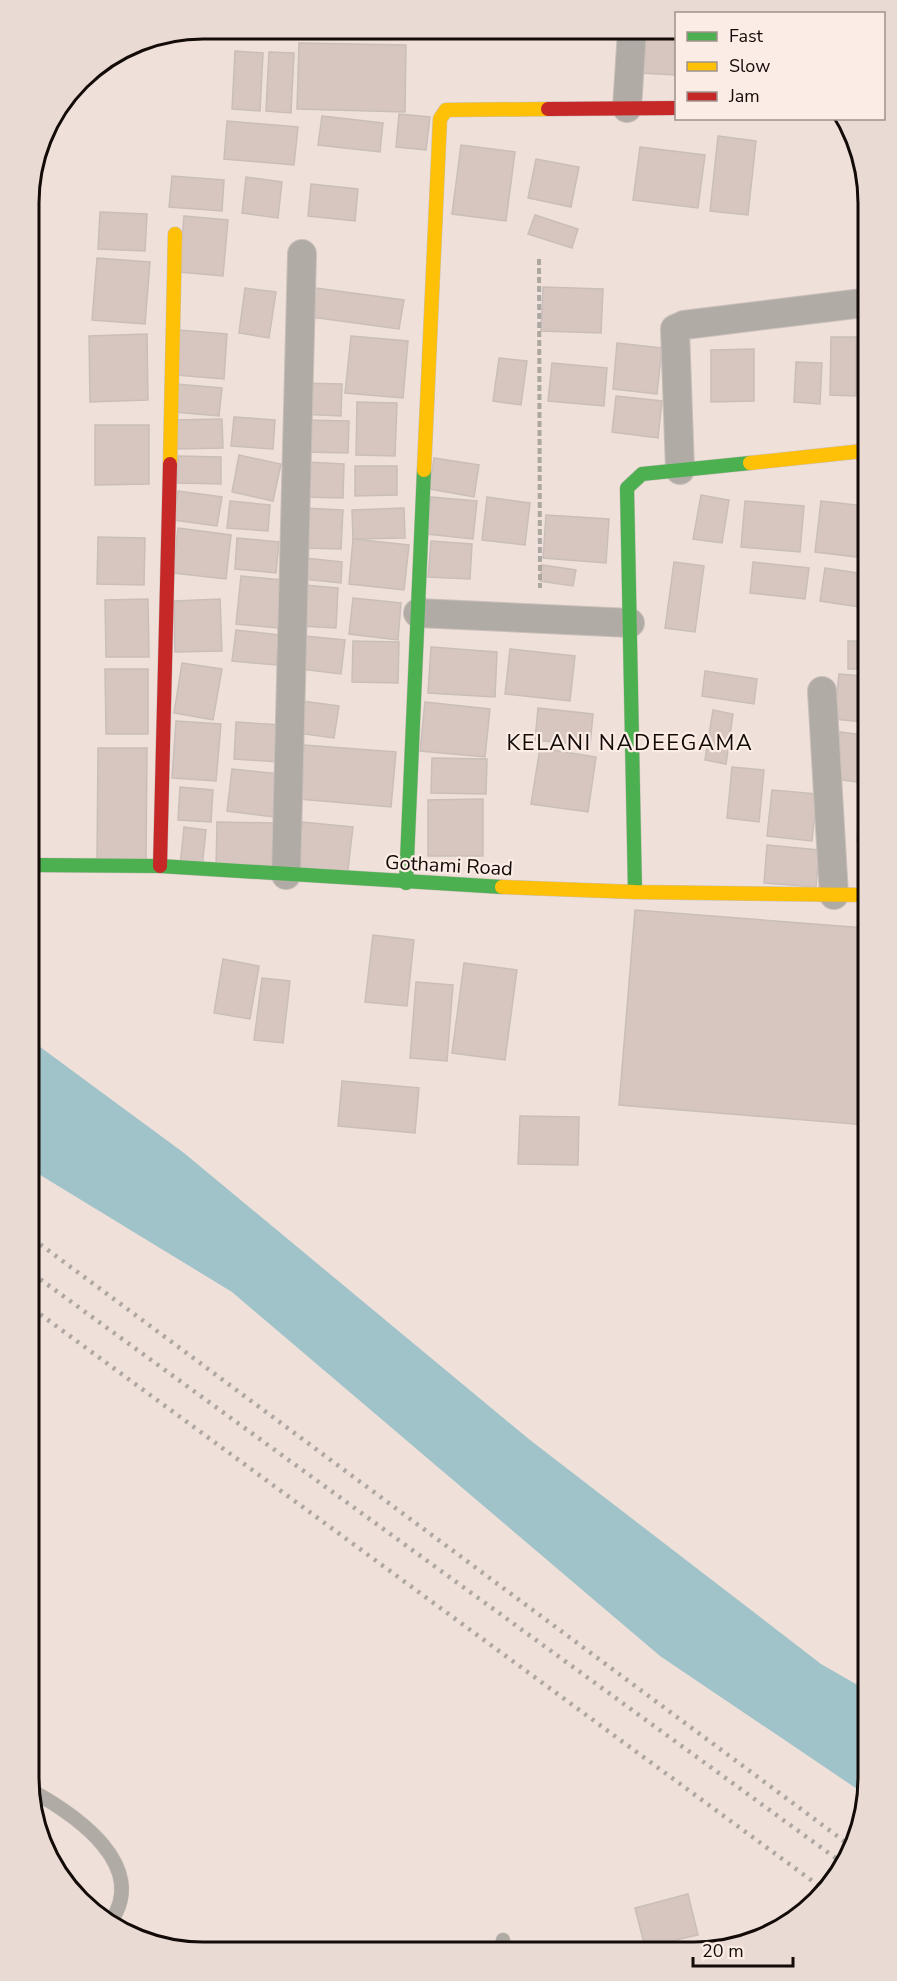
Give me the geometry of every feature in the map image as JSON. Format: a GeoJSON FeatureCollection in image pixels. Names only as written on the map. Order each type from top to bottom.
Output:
{"type":"FeatureCollection","features":[{"type":"Feature","properties":{"kind":"street"},"geometry":{"type":"LineString","coordinates":[[627,108],[631,39]]}},
{"type":"Feature","properties":{"kind":"street"},"geometry":{"type":"LineString","coordinates":[[406,883],[440,119],[446,110],[675,108]]}},
{"type":"Feature","properties":{"kind":"street"},"geometry":{"type":"LineString","coordinates":[[160,866],[175,234]]}},
{"type":"Feature","properties":{"kind":"street"},"geometry":{"type":"LineString","coordinates":[[286,875],[302,254]]}},
{"type":"Feature","properties":{"kind":"street"},"geometry":{"type":"LineString","coordinates":[[680,470],[675,329],[684,325],[858,304]]}},
{"type":"Feature","properties":{"kind":"street"},"geometry":{"type":"LineString","coordinates":[[635,892],[627,488],[642,474],[858,452]]}},
{"type":"Feature","properties":{"kind":"street"},"geometry":{"type":"LineString","coordinates":[[418,613],[630,623]]}},
{"type":"Feature","properties":{"kind":"street"},"geometry":{"type":"LineString","coordinates":[[822,690],[834,895]]}},
{"type":"Feature","properties":{"kind":"street","name":"Gothami Road"},"geometry":{"type":"LineString","coordinates":[[39,865],[160,866],[406,883],[635,892],[858,895]]}},
{"type":"Feature","properties":{"kind":"lane"},"geometry":{"type":"LineString","coordinates":[[40,1795],[53,1802],[107,1847],[123,1880],[115,1916]]}},
{"type":"Feature","properties":{"kind":"path"},"geometry":{"type":"LineString","coordinates":[[539,259],[540,619]]}},
{"type":"Feature","properties":{"kind":"water"},"geometry":{"type":"Polygon","coordinates":[[[39,1046],[184,1153],[530,1440],[821,1664],[858,1685],[858,1790],[660,1656],[232,1292],[39,1174],[39,1046]]]}},
{"type":"Feature","properties":{"kind":"building"},"geometry":{"type":"Polygon","coordinates":[[[641,39],[675,39],[675,75],[640,73],[641,39]]]}},
{"type":"Feature","properties":{"kind":"building"},"geometry":{"type":"Polygon","coordinates":[[[299,43],[406,45],[405,112],[297,109],[299,43]]]}},
{"type":"Feature","properties":{"kind":"building"},"geometry":{"type":"Polygon","coordinates":[[[235,51],[263,53],[260,111],[232,109],[235,51]]]}},
{"type":"Feature","properties":{"kind":"building"},"geometry":{"type":"Polygon","coordinates":[[[269,52],[294,53],[291,113],[266,111],[269,52]]]}},
{"type":"Feature","properties":{"kind":"building"},"geometry":{"type":"Polygon","coordinates":[[[399,114],[430,117],[426,150],[396,147],[399,114]]]}},
{"type":"Feature","properties":{"kind":"building"},"geometry":{"type":"Polygon","coordinates":[[[322,116],[383,123],[380,152],[318,145],[322,116]]]}},
{"type":"Feature","properties":{"kind":"building"},"geometry":{"type":"Polygon","coordinates":[[[227,121],[298,127],[294,165],[224,159],[227,121]]]}},
{"type":"Feature","properties":{"kind":"building"},"geometry":{"type":"Polygon","coordinates":[[[718,136],[756,141],[748,215],[710,211],[718,136]]]}},
{"type":"Feature","properties":{"kind":"building"},"geometry":{"type":"Polygon","coordinates":[[[461,145],[515,152],[506,221],[452,214],[461,145]]]}},
{"type":"Feature","properties":{"kind":"building"},"geometry":{"type":"Polygon","coordinates":[[[640,147],[705,155],[698,208],[633,200],[640,147]]]}},
{"type":"Feature","properties":{"kind":"building"},"geometry":{"type":"Polygon","coordinates":[[[536,159],[579,167],[571,207],[528,198],[536,159]]]}},
{"type":"Feature","properties":{"kind":"building"},"geometry":{"type":"Polygon","coordinates":[[[172,176],[224,180],[222,211],[169,207],[172,176]]]}},
{"type":"Feature","properties":{"kind":"building"},"geometry":{"type":"Polygon","coordinates":[[[246,177],[282,182],[278,218],[242,213],[246,177]]]}},
{"type":"Feature","properties":{"kind":"building"},"geometry":{"type":"Polygon","coordinates":[[[311,184],[358,189],[355,221],[308,216],[311,184]]]}},
{"type":"Feature","properties":{"kind":"building"},"geometry":{"type":"Polygon","coordinates":[[[100,212],[147,214],[145,251],[98,249],[100,212]]]}},
{"type":"Feature","properties":{"kind":"building"},"geometry":{"type":"Polygon","coordinates":[[[535,215],[578,229],[572,248],[528,234],[535,215]]]}},
{"type":"Feature","properties":{"kind":"building"},"geometry":{"type":"Polygon","coordinates":[[[184,216],[228,220],[223,276],[179,272],[184,216]]]}},
{"type":"Feature","properties":{"kind":"building"},"geometry":{"type":"Polygon","coordinates":[[[97,258],[150,262],[145,324],[92,320],[97,258]]]}},
{"type":"Feature","properties":{"kind":"building"},"geometry":{"type":"Polygon","coordinates":[[[308,287],[404,300],[399,329],[304,316],[308,287]]]}},
{"type":"Feature","properties":{"kind":"building"},"geometry":{"type":"Polygon","coordinates":[[[543,287],[603,289],[601,333],[541,331],[543,287]]]}},
{"type":"Feature","properties":{"kind":"building"},"geometry":{"type":"Polygon","coordinates":[[[245,288],[276,292],[269,338],[239,333],[245,288]]]}},
{"type":"Feature","properties":{"kind":"building"},"geometry":{"type":"Polygon","coordinates":[[[179,330],[227,334],[224,379],[176,375],[179,330]]]}},
{"type":"Feature","properties":{"kind":"building"},"geometry":{"type":"Polygon","coordinates":[[[147,334],[148,400],[90,402],[89,336],[147,334]]]}},
{"type":"Feature","properties":{"kind":"building"},"geometry":{"type":"Polygon","coordinates":[[[351,336],[408,341],[403,398],[345,393],[351,336]]]}},
{"type":"Feature","properties":{"kind":"building"},"geometry":{"type":"Polygon","coordinates":[[[831,337],[856,337],[856,396],[830,395],[831,337]]]}},
{"type":"Feature","properties":{"kind":"building"},"geometry":{"type":"Polygon","coordinates":[[[617,343],[662,348],[657,394],[613,389],[617,343]]]}},
{"type":"Feature","properties":{"kind":"building"},"geometry":{"type":"Polygon","coordinates":[[[754,349],[754,401],[711,402],[711,350],[754,349]]]}},
{"type":"Feature","properties":{"kind":"building"},"geometry":{"type":"Polygon","coordinates":[[[499,358],[527,361],[521,405],[493,401],[499,358]]]}},
{"type":"Feature","properties":{"kind":"building"},"geometry":{"type":"Polygon","coordinates":[[[796,362],[822,363],[820,404],[794,402],[796,362]]]}},
{"type":"Feature","properties":{"kind":"building"},"geometry":{"type":"Polygon","coordinates":[[[552,363],[607,368],[604,406],[548,401],[552,363]]]}},
{"type":"Feature","properties":{"kind":"building"},"geometry":{"type":"Polygon","coordinates":[[[301,383],[342,384],[341,416],[300,414],[301,383]]]}},
{"type":"Feature","properties":{"kind":"building"},"geometry":{"type":"Polygon","coordinates":[[[176,384],[222,388],[219,416],[174,412],[176,384]]]}},
{"type":"Feature","properties":{"kind":"building"},"geometry":{"type":"Polygon","coordinates":[[[616,396],[662,401],[658,438],[612,432],[616,396]]]}},
{"type":"Feature","properties":{"kind":"building"},"geometry":{"type":"Polygon","coordinates":[[[357,402],[397,403],[395,456],[356,455],[357,402]]]}},
{"type":"Feature","properties":{"kind":"building"},"geometry":{"type":"Polygon","coordinates":[[[234,417],[275,420],[273,449],[231,446],[234,417]]]}},
{"type":"Feature","properties":{"kind":"building"},"geometry":{"type":"Polygon","coordinates":[[[222,419],[223,448],[174,449],[174,420],[222,419]]]}},
{"type":"Feature","properties":{"kind":"building"},"geometry":{"type":"Polygon","coordinates":[[[305,420],[349,421],[348,453],[305,452],[305,420]]]}},
{"type":"Feature","properties":{"kind":"building"},"geometry":{"type":"Polygon","coordinates":[[[95,425],[149,425],[149,484],[95,485],[95,425]]]}},
{"type":"Feature","properties":{"kind":"building"},"geometry":{"type":"Polygon","coordinates":[[[239,455],[281,464],[273,501],[232,492],[239,455]]]}},
{"type":"Feature","properties":{"kind":"building"},"geometry":{"type":"Polygon","coordinates":[[[178,456],[221,457],[221,484],[177,483],[178,456]]]}},
{"type":"Feature","properties":{"kind":"building"},"geometry":{"type":"Polygon","coordinates":[[[434,458],[479,465],[474,497],[429,489],[434,458]]]}},
{"type":"Feature","properties":{"kind":"building"},"geometry":{"type":"Polygon","coordinates":[[[306,462],[344,464],[343,498],[304,497],[306,462]]]}},
{"type":"Feature","properties":{"kind":"building"},"geometry":{"type":"Polygon","coordinates":[[[355,466],[397,466],[397,495],[355,496],[355,466]]]}},
{"type":"Feature","properties":{"kind":"building"},"geometry":{"type":"Polygon","coordinates":[[[178,491],[222,497],[217,526],[174,520],[178,491]]]}},
{"type":"Feature","properties":{"kind":"building"},"geometry":{"type":"Polygon","coordinates":[[[701,495],[729,500],[722,543],[693,539],[701,495]]]}},
{"type":"Feature","properties":{"kind":"building"},"geometry":{"type":"Polygon","coordinates":[[[431,497],[477,501],[473,539],[427,534],[431,497]]]}},
{"type":"Feature","properties":{"kind":"building"},"geometry":{"type":"Polygon","coordinates":[[[487,497],[530,503],[525,545],[482,540],[487,497]]]}},
{"type":"Feature","properties":{"kind":"building"},"geometry":{"type":"Polygon","coordinates":[[[230,501],[270,505],[268,531],[227,528],[230,501]]]}},
{"type":"Feature","properties":{"kind":"building"},"geometry":{"type":"Polygon","coordinates":[[[745,501],[804,506],[800,552],[741,547],[745,501]]]}},
{"type":"Feature","properties":{"kind":"building"},"geometry":{"type":"Polygon","coordinates":[[[821,501],[858,505],[858,557],[815,552],[821,501]]]}},
{"type":"Feature","properties":{"kind":"building"},"geometry":{"type":"Polygon","coordinates":[[[304,508],[343,510],[341,549],[303,548],[304,508]]]}},
{"type":"Feature","properties":{"kind":"building"},"geometry":{"type":"Polygon","coordinates":[[[404,508],[405,538],[353,539],[352,510],[404,508]]]}},
{"type":"Feature","properties":{"kind":"building"},"geometry":{"type":"Polygon","coordinates":[[[546,515],[609,519],[606,563],[543,558],[546,515]]]}},
{"type":"Feature","properties":{"kind":"building"},"geometry":{"type":"Polygon","coordinates":[[[178,528],[231,535],[226,579],[173,573],[178,528]]]}},
{"type":"Feature","properties":{"kind":"building"},"geometry":{"type":"Polygon","coordinates":[[[98,537],[145,538],[144,585],[97,584],[98,537]]]}},
{"type":"Feature","properties":{"kind":"building"},"geometry":{"type":"Polygon","coordinates":[[[237,538],[279,542],[276,573],[235,569],[237,538]]]}},
{"type":"Feature","properties":{"kind":"building"},"geometry":{"type":"Polygon","coordinates":[[[353,539],[409,545],[404,590],[349,584],[353,539]]]}},
{"type":"Feature","properties":{"kind":"building"},"geometry":{"type":"Polygon","coordinates":[[[431,541],[472,544],[470,579],[428,577],[431,541]]]}},
{"type":"Feature","properties":{"kind":"building"},"geometry":{"type":"Polygon","coordinates":[[[305,558],[342,562],[341,583],[303,579],[305,558]]]}},
{"type":"Feature","properties":{"kind":"building"},"geometry":{"type":"Polygon","coordinates":[[[674,562],[704,566],[695,632],[665,628],[674,562]]]}},
{"type":"Feature","properties":{"kind":"building"},"geometry":{"type":"Polygon","coordinates":[[[753,562],[809,568],[805,599],[750,593],[753,562]]]}},
{"type":"Feature","properties":{"kind":"building"},"geometry":{"type":"Polygon","coordinates":[[[542,565],[576,570],[573,586],[540,581],[542,565]]]}},
{"type":"Feature","properties":{"kind":"building"},"geometry":{"type":"Polygon","coordinates":[[[825,568],[858,573],[858,607],[820,601],[825,568]]]}},
{"type":"Feature","properties":{"kind":"building"},"geometry":{"type":"Polygon","coordinates":[[[241,576],[283,580],[278,628],[236,624],[241,576]]]}},
{"type":"Feature","properties":{"kind":"building"},"geometry":{"type":"Polygon","coordinates":[[[304,585],[338,588],[336,628],[301,626],[304,585]]]}},
{"type":"Feature","properties":{"kind":"building"},"geometry":{"type":"Polygon","coordinates":[[[353,598],[401,603],[398,640],[349,634],[353,598]]]}},
{"type":"Feature","properties":{"kind":"building"},"geometry":{"type":"Polygon","coordinates":[[[148,599],[149,657],[106,657],[105,600],[148,599]]]}},
{"type":"Feature","properties":{"kind":"building"},"geometry":{"type":"Polygon","coordinates":[[[220,599],[222,651],[175,652],[174,601],[220,599]]]}},
{"type":"Feature","properties":{"kind":"building"},"geometry":{"type":"Polygon","coordinates":[[[236,630],[279,635],[276,665],[232,661],[236,630]]]}},
{"type":"Feature","properties":{"kind":"building"},"geometry":{"type":"Polygon","coordinates":[[[305,636],[345,640],[341,674],[301,669],[305,636]]]}},
{"type":"Feature","properties":{"kind":"building"},"geometry":{"type":"Polygon","coordinates":[[[353,641],[399,642],[398,683],[352,682],[353,641]]]}},
{"type":"Feature","properties":{"kind":"building"},"geometry":{"type":"Polygon","coordinates":[[[848,641],[858,641],[858,669],[848,669],[848,641]]]}},
{"type":"Feature","properties":{"kind":"building"},"geometry":{"type":"Polygon","coordinates":[[[431,647],[497,652],[495,697],[428,693],[431,647]]]}},
{"type":"Feature","properties":{"kind":"building"},"geometry":{"type":"Polygon","coordinates":[[[510,649],[575,656],[570,701],[505,694],[510,649]]]}},
{"type":"Feature","properties":{"kind":"building"},"geometry":{"type":"Polygon","coordinates":[[[182,663],[222,669],[213,720],[174,713],[182,663]]]}},
{"type":"Feature","properties":{"kind":"building"},"geometry":{"type":"Polygon","coordinates":[[[105,669],[148,669],[148,734],[106,734],[105,669]]]}},
{"type":"Feature","properties":{"kind":"building"},"geometry":{"type":"Polygon","coordinates":[[[705,671],[757,679],[754,704],[702,696],[705,671]]]}},
{"type":"Feature","properties":{"kind":"building"},"geometry":{"type":"Polygon","coordinates":[[[839,674],[858,676],[858,721],[834,719],[839,674]]]}},
{"type":"Feature","properties":{"kind":"building"},"geometry":{"type":"Polygon","coordinates":[[[302,701],[339,706],[334,738],[298,733],[302,701]]]}},
{"type":"Feature","properties":{"kind":"building"},"geometry":{"type":"Polygon","coordinates":[[[425,702],[490,709],[485,757],[420,751],[425,702]]]}},
{"type":"Feature","properties":{"kind":"building"},"geometry":{"type":"Polygon","coordinates":[[[538,708],[593,714],[590,746],[535,740],[538,708]]]}},
{"type":"Feature","properties":{"kind":"building"},"geometry":{"type":"Polygon","coordinates":[[[713,710],[733,714],[726,764],[705,760],[713,710]]]}},
{"type":"Feature","properties":{"kind":"building"},"geometry":{"type":"Polygon","coordinates":[[[176,721],[221,724],[216,781],[172,778],[176,721]]]}},
{"type":"Feature","properties":{"kind":"building"},"geometry":{"type":"Polygon","coordinates":[[[236,722],[281,725],[279,762],[234,759],[236,722]]]}},
{"type":"Feature","properties":{"kind":"building"},"geometry":{"type":"Polygon","coordinates":[[[840,732],[858,734],[858,782],[834,779],[840,732]]]}},
{"type":"Feature","properties":{"kind":"building"},"geometry":{"type":"Polygon","coordinates":[[[304,745],[396,752],[391,807],[299,799],[304,745]]]}},
{"type":"Feature","properties":{"kind":"building"},"geometry":{"type":"Polygon","coordinates":[[[98,748],[147,748],[146,860],[97,860],[98,748]]]}},
{"type":"Feature","properties":{"kind":"building"},"geometry":{"type":"Polygon","coordinates":[[[540,748],[596,757],[588,812],[531,804],[540,748]]]}},
{"type":"Feature","properties":{"kind":"building"},"geometry":{"type":"Polygon","coordinates":[[[432,758],[487,759],[486,794],[431,793],[432,758]]]}},
{"type":"Feature","properties":{"kind":"building"},"geometry":{"type":"Polygon","coordinates":[[[732,767],[764,770],[759,822],[727,818],[732,767]]]}},
{"type":"Feature","properties":{"kind":"building"},"geometry":{"type":"Polygon","coordinates":[[[232,769],[279,774],[274,817],[227,811],[232,769]]]}},
{"type":"Feature","properties":{"kind":"building"},"geometry":{"type":"Polygon","coordinates":[[[180,787],[213,790],[211,822],[178,820],[180,787]]]}},
{"type":"Feature","properties":{"kind":"building"},"geometry":{"type":"Polygon","coordinates":[[[772,790],[817,794],[812,841],[767,836],[772,790]]]}},
{"type":"Feature","properties":{"kind":"building"},"geometry":{"type":"Polygon","coordinates":[[[483,799],[483,856],[428,856],[428,800],[483,799]]]}},
{"type":"Feature","properties":{"kind":"building"},"geometry":{"type":"Polygon","coordinates":[[[217,822],[277,823],[276,870],[216,869],[217,822]]]}},
{"type":"Feature","properties":{"kind":"building"},"geometry":{"type":"Polygon","coordinates":[[[302,822],[353,827],[347,878],[297,873],[302,822]]]}},
{"type":"Feature","properties":{"kind":"building"},"geometry":{"type":"Polygon","coordinates":[[[184,827],[206,830],[202,868],[180,866],[184,827]]]}},
{"type":"Feature","properties":{"kind":"building"},"geometry":{"type":"Polygon","coordinates":[[[767,845],[819,850],[816,887],[764,883],[767,845]]]}},
{"type":"Feature","properties":{"kind":"building"},"geometry":{"type":"Polygon","coordinates":[[[635,910],[858,927],[858,1124],[619,1105],[635,910]]]}},
{"type":"Feature","properties":{"kind":"building"},"geometry":{"type":"Polygon","coordinates":[[[373,935],[414,940],[407,1006],[365,1002],[373,935]]]}},
{"type":"Feature","properties":{"kind":"building"},"geometry":{"type":"Polygon","coordinates":[[[223,959],[259,966],[250,1019],[214,1013],[223,959]]]}},
{"type":"Feature","properties":{"kind":"building"},"geometry":{"type":"Polygon","coordinates":[[[464,963],[517,970],[505,1060],[452,1053],[464,963]]]}},
{"type":"Feature","properties":{"kind":"building"},"geometry":{"type":"Polygon","coordinates":[[[262,978],[290,981],[283,1043],[254,1040],[262,978]]]}},
{"type":"Feature","properties":{"kind":"building"},"geometry":{"type":"Polygon","coordinates":[[[416,982],[453,985],[447,1061],[410,1058],[416,982]]]}},
{"type":"Feature","properties":{"kind":"building"},"geometry":{"type":"Polygon","coordinates":[[[342,1081],[419,1088],[415,1133],[338,1126],[342,1081]]]}},
{"type":"Feature","properties":{"kind":"building"},"geometry":{"type":"Polygon","coordinates":[[[520,1116],[579,1117],[578,1165],[518,1164],[520,1116]]]}},
{"type":"Feature","properties":{"kind":"building"},"geometry":{"type":"Polygon","coordinates":[[[688,1894],[698,1935],[667,1942],[644,1942],[635,1908],[688,1894]]]}},
{"type":"Feature","properties":{"kind":"railway"},"geometry":{"type":"LineString","coordinates":[[39,1243],[845,1842]]}},
{"type":"Feature","properties":{"kind":"railway"},"geometry":{"type":"LineString","coordinates":[[39,1278],[837,1859]]}},
{"type":"Feature","properties":{"kind":"railway"},"geometry":{"type":"LineString","coordinates":[[39,1313],[818,1885]]}},
{"type":"Feature","properties":{"kind":"traffic: fast"},"geometry":{"type":"LineString","coordinates":[[635,892],[627,488],[642,474],[750,463]]}},
{"type":"Feature","properties":{"kind":"traffic: fast"},"geometry":{"type":"LineString","coordinates":[[406,883],[424,470]]}},
{"type":"Feature","properties":{"kind":"traffic: fast"},"geometry":{"type":"LineString","coordinates":[[39,865],[160,866],[502,887]]}},
{"type":"Feature","properties":{"kind":"traffic: slow"},"geometry":{"type":"LineString","coordinates":[[424,470],[440,119],[446,110],[548,109]]}},
{"type":"Feature","properties":{"kind":"traffic: slow"},"geometry":{"type":"LineString","coordinates":[[170,464],[175,234]]}},
{"type":"Feature","properties":{"kind":"traffic: slow"},"geometry":{"type":"LineString","coordinates":[[750,463],[858,452]]}},
{"type":"Feature","properties":{"kind":"traffic: slow"},"geometry":{"type":"LineString","coordinates":[[502,887],[635,892],[858,895]]}},
{"type":"Feature","properties":{"kind":"traffic: jam"},"geometry":{"type":"LineString","coordinates":[[548,109],[675,108]]}},
{"type":"Feature","properties":{"kind":"traffic: jam"},"geometry":{"type":"LineString","coordinates":[[160,866],[170,464]]}},
{"type":"Feature","properties":{"kind":"district","name":"KELANI NADEEGAMA"},"geometry":{"type":"Point","coordinates":[630,742]}}]}
